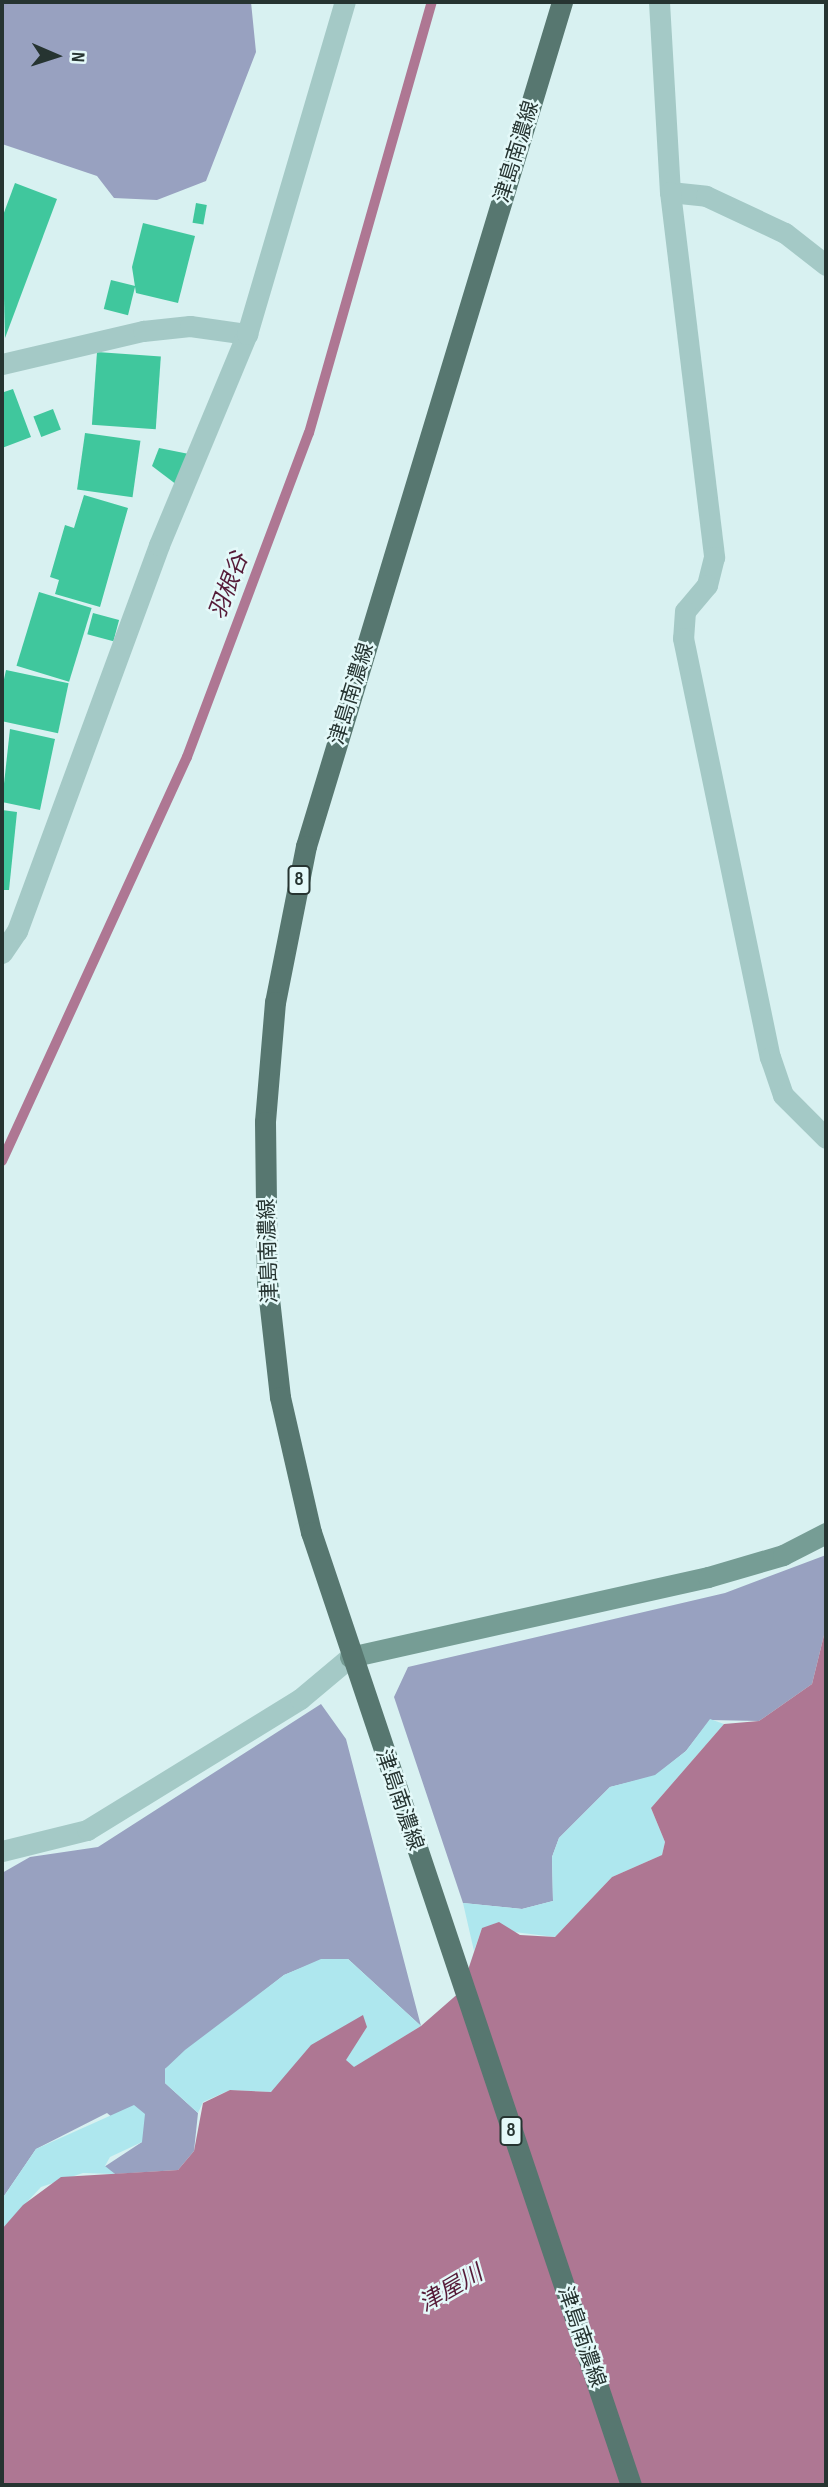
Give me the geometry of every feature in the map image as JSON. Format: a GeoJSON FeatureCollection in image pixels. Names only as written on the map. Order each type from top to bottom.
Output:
{"type":"FeatureCollection","features":[{"type":"Feature","properties":{"kind":"main road","name":"津島南濃線"},"geometry":{"type":"LineString","coordinates":[[562,2],[306,846],[275,1002],[265,1122],[267,1281],[277,1371],[311,1532],[350,1657],[631,2485]]}},
{"type":"Feature","properties":{"kind":"street"},"geometry":{"type":"LineString","coordinates":[[2,953],[17,931],[159,544],[247,334],[345,2]]}},
{"type":"Feature","properties":{"kind":"street"},"geometry":{"type":"LineString","coordinates":[[659,2],[670,192],[714,557],[707,585],[685,611],[683,638],[770,1057],[783,1095],[826,1138]]}},
{"type":"Feature","properties":{"kind":"street"},"geometry":{"type":"LineString","coordinates":[[670,192],[706,196],[763,222],[826,265]]}},
{"type":"Feature","properties":{"kind":"street"},"geometry":{"type":"LineString","coordinates":[[2,364],[143,331],[190,326],[247,334]]}},
{"type":"Feature","properties":{"kind":"street"},"geometry":{"type":"LineString","coordinates":[[2,1851],[87,1830],[300,1699],[350,1657],[708,1577],[783,1555],[826,1533]]}},
{"type":"Feature","properties":{"kind":"shaded area"},"geometry":{"type":"Polygon","coordinates":[[[2,2],[251,2],[256,52],[206,181],[157,200],[114,198],[97,176],[2,144],[2,2]]]}},
{"type":"Feature","properties":{"kind":"shaded area"},"geometry":{"type":"Polygon","coordinates":[[[826,1555],[826,1627],[812,1684],[759,1721],[710,1720],[686,1751],[655,1776],[610,1787],[559,1838],[552,1857],[553,1901],[522,1909],[463,1903],[394,1697],[408,1667],[725,1593],[826,1555]]]}},
{"type":"Feature","properties":{"kind":"shaded area"},"geometry":{"type":"Polygon","coordinates":[[[321,1704],[346,1739],[421,2026],[348,1959],[321,1960],[284,1975],[165,2069],[165,2083],[198,2113],[194,2151],[178,2170],[115,2174],[104,2167],[142,2142],[107,2113],[36,2149],[2,2199],[2,1873],[30,1857],[98,1847],[321,1704]]]}},
{"type":"Feature","properties":{"kind":"sand"},"geometry":{"type":"Polygon","coordinates":[[[710,1719],[724,1724],[651,1808],[665,1842],[662,1855],[612,1877],[555,1937],[482,1928],[474,1951],[463,1903],[522,1909],[553,1901],[552,1857],[559,1838],[610,1787],[655,1775],[686,1751],[710,1719]]]}},
{"type":"Feature","properties":{"kind":"sand"},"geometry":{"type":"Polygon","coordinates":[[[321,1959],[348,1959],[421,2026],[353,2068],[345,2060],[367,2027],[271,2092],[230,2090],[203,2102],[198,2113],[165,2083],[165,2069],[185,2050],[284,1975],[321,1959]]]}},
{"type":"Feature","properties":{"kind":"sand"},"geometry":{"type":"Polygon","coordinates":[[[134,2105],[145,2114],[142,2142],[110,2157],[105,2166],[115,2174],[83,2173],[41,2187],[2,2229],[2,2199],[36,2149],[134,2105]]]}},
{"type":"Feature","properties":{"kind":"water","name":"津屋川"},"geometry":{"type":"Polygon","coordinates":[[[826,1627],[826,2485],[2,2485],[2,2229],[23,2205],[61,2177],[178,2170],[194,2151],[203,2103],[230,2090],[271,2092],[311,2045],[363,2015],[367,2027],[346,2060],[354,2067],[421,2026],[461,1991],[482,1928],[499,1922],[520,1935],[555,1937],[612,1877],[662,1855],[665,1842],[651,1808],[724,1724],[759,1721],[812,1684],[826,1627]]]}},
{"type":"Feature","properties":{"kind":"building"},"geometry":{"type":"Polygon","coordinates":[[[15,183],[57,199],[5,338],[2,218],[15,183]]]}},
{"type":"Feature","properties":{"kind":"building"},"geometry":{"type":"Polygon","coordinates":[[[196,203],[207,205],[203,225],[193,223],[196,203]]]}},
{"type":"Feature","properties":{"kind":"building"},"geometry":{"type":"Polygon","coordinates":[[[143,223],[195,236],[178,303],[136,293],[132,267],[143,223]]]}},
{"type":"Feature","properties":{"kind":"building"},"geometry":{"type":"Polygon","coordinates":[[[111,280],[135,286],[128,315],[104,309],[111,280]]]}},
{"type":"Feature","properties":{"kind":"building"},"geometry":{"type":"Polygon","coordinates":[[[97,352],[161,356],[156,429],[92,425],[97,352]]]}},
{"type":"Feature","properties":{"kind":"building"},"geometry":{"type":"Polygon","coordinates":[[[2,386],[4,392],[13,389],[31,437],[2,448],[2,386]]]}},
{"type":"Feature","properties":{"kind":"building"},"geometry":{"type":"Polygon","coordinates":[[[53,409],[61,430],[41,437],[33,417],[53,409]]]}},
{"type":"Feature","properties":{"kind":"building"},"geometry":{"type":"Polygon","coordinates":[[[85,433],[140,441],[133,497],[77,489],[85,433]]]}},
{"type":"Feature","properties":{"kind":"building"},"geometry":{"type":"Polygon","coordinates":[[[159,448],[189,454],[177,485],[152,466],[159,448]]]}},
{"type":"Feature","properties":{"kind":"building"},"geometry":{"type":"Polygon","coordinates":[[[84,495],[128,508],[100,607],[55,594],[59,580],[50,577],[65,525],[74,528],[84,495]]]}},
{"type":"Feature","properties":{"kind":"building"},"geometry":{"type":"Polygon","coordinates":[[[39,592],[92,608],[69,682],[16,666],[39,592]]]}},
{"type":"Feature","properties":{"kind":"building"},"geometry":{"type":"Polygon","coordinates":[[[93,613],[119,620],[113,641],[87,634],[93,613]]]}},
{"type":"Feature","properties":{"kind":"building"},"geometry":{"type":"Polygon","coordinates":[[[6,670],[69,683],[58,733],[2,721],[2,689],[6,670]]]}},
{"type":"Feature","properties":{"kind":"building"},"geometry":{"type":"Polygon","coordinates":[[[10,729],[55,739],[40,810],[2,802],[10,729]]]}},
{"type":"Feature","properties":{"kind":"building"},"geometry":{"type":"Polygon","coordinates":[[[2,810],[17,812],[9,890],[2,890],[2,810]]]}},
{"type":"Feature","properties":{"kind":"waterway","name":"羽根谷"},"geometry":{"type":"LineString","coordinates":[[2,1161],[187,757],[309,433],[432,2]]}}]}
